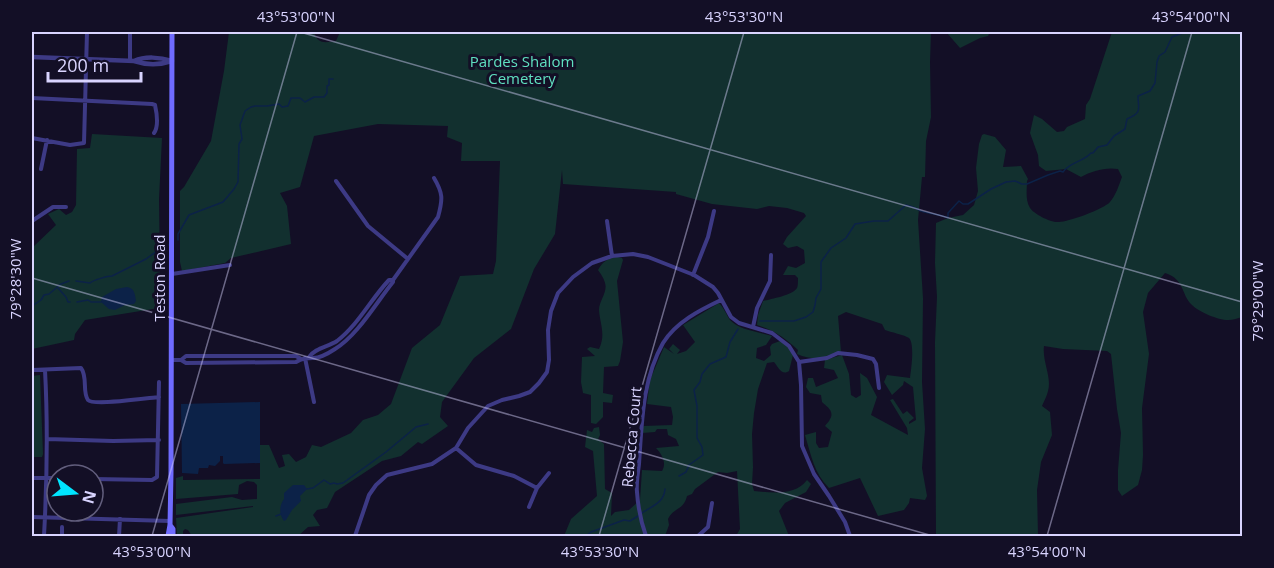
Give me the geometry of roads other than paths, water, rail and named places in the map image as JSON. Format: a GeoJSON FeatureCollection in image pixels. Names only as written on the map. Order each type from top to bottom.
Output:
{"type":"FeatureCollection","features":[{"type":"Feature","properties":{"kind":"main road","name":"Teston Road"},"geometry":{"type":"LineString","coordinates":[[168,537],[170,523],[172,32]]}},
{"type":"Feature","properties":{"kind":"main road","name":"Teston Road"},"geometry":{"type":"LineString","coordinates":[[170,523],[173,537]]}},
{"type":"Feature","properties":{"kind":"street"},"geometry":{"type":"LineString","coordinates":[[32,138],[70,146],[84,143],[87,32]]}},
{"type":"Feature","properties":{"kind":"street"},"geometry":{"type":"LineString","coordinates":[[130,32],[132,61]]}},
{"type":"Feature","properties":{"kind":"street"},"geometry":{"type":"LineString","coordinates":[[32,57],[163,64],[172,61]]}},
{"type":"Feature","properties":{"kind":"street"},"geometry":{"type":"LineString","coordinates":[[32,98],[152,104],[155,105],[157,111],[154,133]]}},
{"type":"Feature","properties":{"kind":"street"},"geometry":{"type":"LineString","coordinates":[[41,169],[47,140]]}},
{"type":"Feature","properties":{"kind":"street"},"geometry":{"type":"LineString","coordinates":[[181,360],[186,356],[225,355],[314,358],[335,350],[355,332],[438,217],[441,190],[434,178]]}},
{"type":"Feature","properties":{"kind":"street"},"geometry":{"type":"LineString","coordinates":[[336,181],[368,226],[408,259]]}},
{"type":"Feature","properties":{"kind":"street"},"geometry":{"type":"LineString","coordinates":[[32,221],[53,207],[66,207]]}},
{"type":"Feature","properties":{"kind":"street"},"geometry":{"type":"LineString","coordinates":[[693,275],[708,237],[714,211]]}},
{"type":"Feature","properties":{"kind":"street"},"geometry":{"type":"LineString","coordinates":[[607,221],[612,256]]}},
{"type":"Feature","properties":{"kind":"street"},"geometry":{"type":"LineString","coordinates":[[356,537],[369,495],[376,485],[387,476],[432,464],[456,448],[468,428],[488,406],[530,392],[539,383],[547,372],[549,360],[548,330],[551,310],[558,294],[573,277],[592,263],[612,256],[633,254],[648,257],[693,275],[718,292],[731,317],[739,323],[772,333],[789,346],[799,362],[802,446],[814,474],[845,522],[850,537]]}},
{"type":"Feature","properties":{"kind":"street"},"geometry":{"type":"LineString","coordinates":[[753,327],[757,308],[770,281],[771,255]]}},
{"type":"Feature","properties":{"kind":"street"},"geometry":{"type":"LineString","coordinates":[[171,274],[230,265]]}},
{"type":"Feature","properties":{"kind":"street"},"geometry":{"type":"LineString","coordinates":[[171,360],[181,360],[186,363],[296,362],[334,343],[351,328],[377,292],[389,280],[393,280]]}},
{"type":"Feature","properties":{"kind":"street"},"geometry":{"type":"LineString","coordinates":[[377,292],[382,296]]}},
{"type":"Feature","properties":{"kind":"street","name":"Rebecca Court"},"geometry":{"type":"LineString","coordinates":[[646,537],[641,522],[637,490],[640,438],[648,380],[663,343],[676,327],[701,309],[721,300]]}},
{"type":"Feature","properties":{"kind":"street"},"geometry":{"type":"LineString","coordinates":[[351,328],[355,332]]}},
{"type":"Feature","properties":{"kind":"street"},"geometry":{"type":"LineString","coordinates":[[799,362],[827,358],[838,353],[857,354],[873,359],[876,364],[879,388]]}},
{"type":"Feature","properties":{"kind":"street"},"geometry":{"type":"LineString","coordinates":[[225,355],[225,362]]}},
{"type":"Feature","properties":{"kind":"street"},"geometry":{"type":"LineString","coordinates":[[263,356],[263,362]]}},
{"type":"Feature","properties":{"kind":"street"},"geometry":{"type":"LineString","coordinates":[[305,358],[314,402]]}},
{"type":"Feature","properties":{"kind":"street"},"geometry":{"type":"LineString","coordinates":[[32,370],[82,369],[86,396],[92,402],[159,398]]}},
{"type":"Feature","properties":{"kind":"street"},"geometry":{"type":"LineString","coordinates":[[45,370],[47,463]]}},
{"type":"Feature","properties":{"kind":"street"},"geometry":{"type":"LineString","coordinates":[[105,479],[155,479],[158,473],[159,382]]}},
{"type":"Feature","properties":{"kind":"street"},"geometry":{"type":"LineString","coordinates":[[47,439],[159,440]]}},
{"type":"Feature","properties":{"kind":"street"},"geometry":{"type":"LineString","coordinates":[[456,448],[476,465],[514,476],[537,488]]}},
{"type":"Feature","properties":{"kind":"street"},"geometry":{"type":"LineString","coordinates":[[529,507],[537,488],[549,472]]}},
{"type":"Feature","properties":{"kind":"street"},"geometry":{"type":"LineString","coordinates":[[698,537],[708,527],[712,502]]}},
{"type":"Feature","properties":{"kind":"street"},"geometry":{"type":"LineString","coordinates":[[32,517],[45,516],[44,537]]}},
{"type":"Feature","properties":{"kind":"street"},"geometry":{"type":"LineString","coordinates":[[105,518],[170,523]]}},
{"type":"Feature","properties":{"kind":"street"},"geometry":{"type":"LineString","coordinates":[[119,537],[120,519]]}},
{"type":"Feature","properties":{"kind":"street"},"geometry":{"type":"LineString","coordinates":[[62,527],[62,536],[77,537]]}},
{"type":"Feature","properties":{"kind":"water"},"geometry":{"type":"Polygon","coordinates":[[[127,287],[134,292],[136,301],[134,304],[115,310],[109,309],[101,302],[102,297],[116,289],[127,287]]]}},
{"type":"Feature","properties":{"kind":"water"},"geometry":{"type":"Polygon","coordinates":[[[260,402],[260,463],[224,464],[223,456],[220,456],[220,461],[215,466],[199,468],[198,474],[182,473],[181,404],[260,402]]]}},
{"type":"Feature","properties":{"kind":"water"},"geometry":{"type":"Polygon","coordinates":[[[293,485],[304,485],[307,489],[300,496],[301,501],[284,521],[280,507],[284,493],[293,485]]]}},
{"type":"Feature","properties":{"kind":"waterway"},"geometry":{"type":"LineString","coordinates":[[760,321],[794,321],[813,312],[821,289],[821,262],[831,248],[846,238],[855,224],[888,221],[906,205],[948,218],[948,213],[959,201],[968,204],[1006,182],[1015,181],[1027,184],[1048,175],[1063,172],[1069,166],[1093,153],[1098,147],[1107,145],[1114,136],[1125,129],[1127,119],[1138,112],[1138,96],[1150,91],[1155,83],[1159,56],[1165,52],[1172,37],[1185,32]]}},
{"type":"Feature","properties":{"kind":"waterway"},"geometry":{"type":"LineString","coordinates":[[178,240],[178,234],[189,215],[223,202],[238,182],[239,144],[242,139],[240,125],[245,111],[255,106],[279,104],[282,107],[288,106],[291,98],[300,98],[305,102],[314,97],[324,97],[327,93],[329,79],[333,79]]}},
{"type":"Feature","properties":{"kind":"waterway"},"geometry":{"type":"LineString","coordinates":[[76,281],[90,283],[112,276],[168,245]]}},
{"type":"Feature","properties":{"kind":"waterway"},"geometry":{"type":"LineString","coordinates":[[32,306],[44,295],[69,281]]}},
{"type":"Feature","properties":{"kind":"waterway"},"geometry":{"type":"LineString","coordinates":[[58,288],[70,302]]}},
{"type":"Feature","properties":{"kind":"waterway"},"geometry":{"type":"LineString","coordinates":[[77,302],[88,300],[101,302]]}},
{"type":"Feature","properties":{"kind":"waterway"},"geometry":{"type":"LineString","coordinates":[[679,476],[703,455],[697,438],[697,406],[694,390],[710,364],[726,357],[730,342],[738,329]]}},
{"type":"Feature","properties":{"kind":"waterway"},"geometry":{"type":"LineString","coordinates":[[307,489],[313,488],[324,480],[330,484],[343,483],[416,427],[428,424]]}},
{"type":"Feature","properties":{"kind":"waterway"},"geometry":{"type":"LineString","coordinates":[[642,513],[660,501],[665,489]]}},
{"type":"Feature","properties":{"kind":"waterway"},"geometry":{"type":"LineString","coordinates":[[276,516],[281,514]]}},
{"type":"Feature","properties":{"kind":"waterway"},"geometry":{"type":"LineString","coordinates":[[586,536],[591,532],[624,520],[630,521],[638,516]]}},
{"type":"Feature","properties":{"kind":"park label","name":"Pardes Shalom Cemetery"},"geometry":{"type":"Point","coordinates":[522,70]}}]}
